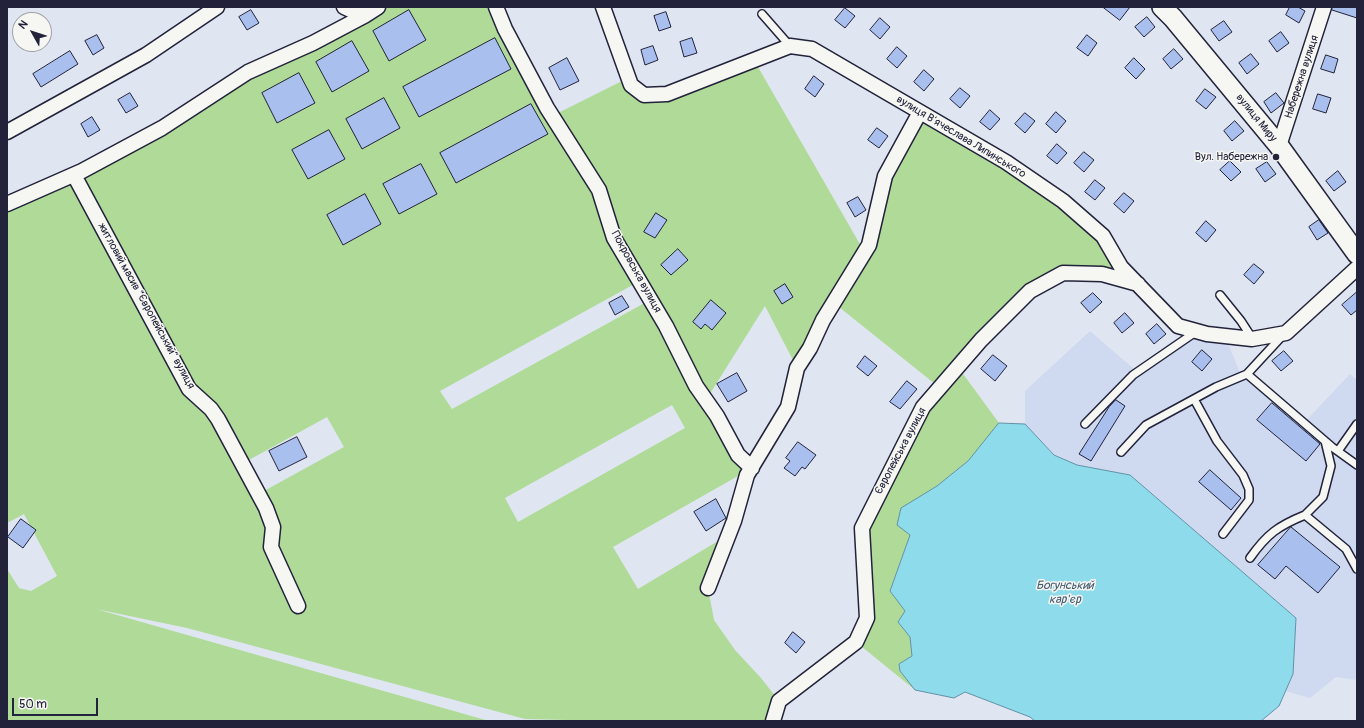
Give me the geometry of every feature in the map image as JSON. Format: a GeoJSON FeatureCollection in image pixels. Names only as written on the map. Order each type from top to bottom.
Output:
{"type":"FeatureCollection","features":[{"type":"Feature","properties":{"kind":"street"},"geometry":{"type":"LineString","coordinates":[[7,132],[146,55],[217,7]]}},
{"type":"Feature","properties":{"kind":"street"},"geometry":{"type":"LineString","coordinates":[[344,7],[364,16]]}},
{"type":"Feature","properties":{"kind":"street"},"geometry":{"type":"LineString","coordinates":[[7,204],[74,175],[162,128],[248,72],[313,43],[378,7]]}},
{"type":"Feature","properties":{"kind":"street","name":"Покровська вулиця"},"geometry":{"type":"LineString","coordinates":[[496,7],[505,29],[547,108],[599,190],[614,238],[666,326],[696,386],[717,416],[738,455],[752,468]]}},
{"type":"Feature","properties":{"kind":"street","name":"вулиця Вʼячеслава Липинського"},"geometry":{"type":"LineString","coordinates":[[603,7],[630,85],[644,95],[667,94],[790,46],[812,49],[1006,162],[1063,202],[1103,236],[1121,267],[1178,326],[1197,331],[1252,339],[1286,333]]}},
{"type":"Feature","properties":{"kind":"street","name":"вулиця Миру"},"geometry":{"type":"LineString","coordinates":[[1162,7],[1173,18],[1279,146],[1355,247]]}},
{"type":"Feature","properties":{"kind":"street","name":"Набережна вулиця"},"geometry":{"type":"LineString","coordinates":[[1279,146],[1324,7]]}},
{"type":"Feature","properties":{"kind":"street"},"geometry":{"type":"LineString","coordinates":[[708,588],[734,521],[747,475],[788,407],[797,368],[810,348],[823,320],[869,245],[885,176],[920,112]]}},
{"type":"Feature","properties":{"kind":"street","name":"житловий масив “Європейський“ вулиця"},"geometry":{"type":"LineString","coordinates":[[74,175],[189,389],[211,409],[218,419],[266,508],[272,526],[271,546],[298,606]]}},
{"type":"Feature","properties":{"kind":"street"},"geometry":{"type":"LineString","coordinates":[[1286,333],[1357,268]]}},
{"type":"Feature","properties":{"kind":"street","name":"Європейська вулиця"},"geometry":{"type":"LineString","coordinates":[[774,721],[779,701],[856,642],[867,618],[862,528],[924,407],[981,340],[1030,291],[1063,273],[1102,274],[1138,284]]}},
{"type":"Feature","properties":{"kind":"lane"},"geometry":{"type":"LineString","coordinates":[[762,14],[790,46]]}},
{"type":"Feature","properties":{"kind":"lane"},"geometry":{"type":"LineString","coordinates":[[1220,295],[1241,321],[1252,339]]}},
{"type":"Feature","properties":{"kind":"lane"},"geometry":{"type":"LineString","coordinates":[[1085,424],[1133,375],[1197,331]]}},
{"type":"Feature","properties":{"kind":"lane"},"geometry":{"type":"LineString","coordinates":[[1121,452],[1146,426],[1216,387],[1247,374],[1286,333]]}},
{"type":"Feature","properties":{"kind":"lane"},"geometry":{"type":"LineString","coordinates":[[1247,374],[1325,441],[1357,465]]}},
{"type":"Feature","properties":{"kind":"lane"},"geometry":{"type":"LineString","coordinates":[[1194,399],[1217,441],[1243,475],[1249,488],[1249,500],[1223,534]]}},
{"type":"Feature","properties":{"kind":"lane"},"geometry":{"type":"LineString","coordinates":[[1338,451],[1357,424]]}},
{"type":"Feature","properties":{"kind":"lane"},"geometry":{"type":"LineString","coordinates":[[1250,558],[1263,540],[1284,523],[1306,515],[1323,497],[1330,466],[1325,441]]}},
{"type":"Feature","properties":{"kind":"lane"},"geometry":{"type":"LineString","coordinates":[[1306,515],[1346,549],[1357,569]]}},
{"type":"Feature","properties":{"kind":"shaded area"},"geometry":{"type":"Polygon","coordinates":[[[1090,331],[1134,369],[1177,338],[1228,343],[1240,373],[1300,427],[1350,374],[1357,380],[1357,680],[1336,677],[1310,698],[1285,691],[1293,674],[1296,618],[1130,475],[1077,465],[1054,454],[1025,424],[1025,391],[1090,331]]]}},
{"type":"Feature","properties":{"kind":"green space"},"geometry":{"type":"Polygon","coordinates":[[[378,7],[496,7],[552,116],[628,78],[644,95],[754,60],[865,253],[878,211],[920,112],[1063,201],[1138,285],[1063,273],[1030,291],[958,367],[999,423],[968,461],[937,486],[901,509],[910,535],[890,591],[905,611],[898,622],[910,637],[912,656],[899,664],[900,671],[915,690],[856,642],[867,618],[862,528],[940,388],[834,303],[797,368],[765,306],[706,400],[752,468],[613,547],[638,589],[728,535],[708,588],[714,620],[735,650],[761,678],[779,701],[773,721],[612,721],[525,719],[187,628],[96,609],[489,721],[7,721],[7,569],[19,588],[31,591],[57,576],[24,514],[7,523],[7,205],[378,7]],[[640,281],[440,391],[452,409],[650,300],[640,281]],[[672,405],[505,498],[518,522],[685,428],[672,405]],[[327,417],[247,461],[264,491],[344,447],[327,417]]]}},
{"type":"Feature","properties":{"kind":"water","name":"Богунський кар'єр"},"geometry":{"type":"Polygon","coordinates":[[[999,423],[1025,424],[1054,455],[1077,465],[1130,475],[1296,618],[1293,674],[1279,706],[1261,721],[1035,721],[1030,717],[965,692],[954,698],[915,690],[900,671],[899,664],[912,656],[910,637],[898,622],[905,611],[890,591],[910,535],[897,525],[901,508],[937,486],[968,461],[999,423]]]}},
{"type":"Feature","properties":{"kind":"building"},"geometry":{"type":"Polygon","coordinates":[[[1103,7],[1130,7],[1120,20],[1103,7]]]}},
{"type":"Feature","properties":{"kind":"building"},"geometry":{"type":"Polygon","coordinates":[[[1290,7],[1298,7],[1305,11],[1299,23],[1286,15],[1290,7]]]}},
{"type":"Feature","properties":{"kind":"building"},"geometry":{"type":"Polygon","coordinates":[[[1332,7],[1357,7],[1357,18],[1332,10],[1332,7]]]}},
{"type":"Feature","properties":{"kind":"building"},"geometry":{"type":"Polygon","coordinates":[[[845,8],[855,16],[845,28],[835,20],[845,8]]]}},
{"type":"Feature","properties":{"kind":"building"},"geometry":{"type":"Polygon","coordinates":[[[251,10],[259,23],[247,30],[239,17],[251,10]]]}},
{"type":"Feature","properties":{"kind":"building"},"geometry":{"type":"Polygon","coordinates":[[[409,10],[426,40],[389,61],[373,31],[409,10]]]}},
{"type":"Feature","properties":{"kind":"building"},"geometry":{"type":"Polygon","coordinates":[[[666,12],[671,27],[659,31],[654,16],[666,12]]]}},
{"type":"Feature","properties":{"kind":"building"},"geometry":{"type":"Polygon","coordinates":[[[1147,17],[1155,27],[1144,37],[1135,27],[1147,17]]]}},
{"type":"Feature","properties":{"kind":"building"},"geometry":{"type":"Polygon","coordinates":[[[880,18],[890,27],[880,39],[870,30],[880,18]]]}},
{"type":"Feature","properties":{"kind":"building"},"geometry":{"type":"Polygon","coordinates":[[[1224,21],[1232,32],[1219,41],[1211,30],[1224,21]]]}},
{"type":"Feature","properties":{"kind":"building"},"geometry":{"type":"Polygon","coordinates":[[[1281,32],[1289,43],[1277,52],[1269,41],[1281,32]]]}},
{"type":"Feature","properties":{"kind":"building"},"geometry":{"type":"Polygon","coordinates":[[[97,35],[104,48],[93,55],[85,41],[97,35]]]}},
{"type":"Feature","properties":{"kind":"building"},"geometry":{"type":"Polygon","coordinates":[[[1087,35],[1097,43],[1088,56],[1077,48],[1087,35]]]}},
{"type":"Feature","properties":{"kind":"building"},"geometry":{"type":"Polygon","coordinates":[[[495,38],[511,69],[419,117],[403,87],[495,38]]]}},
{"type":"Feature","properties":{"kind":"building"},"geometry":{"type":"Polygon","coordinates":[[[692,38],[697,53],[684,57],[680,42],[692,38]]]}},
{"type":"Feature","properties":{"kind":"building"},"geometry":{"type":"Polygon","coordinates":[[[352,41],[369,71],[332,92],[316,62],[352,41]]]}},
{"type":"Feature","properties":{"kind":"building"},"geometry":{"type":"Polygon","coordinates":[[[653,46],[658,60],[645,65],[641,50],[653,46]]]}},
{"type":"Feature","properties":{"kind":"building"},"geometry":{"type":"Polygon","coordinates":[[[897,47],[907,56],[897,68],[887,59],[897,47]]]}},
{"type":"Feature","properties":{"kind":"building"},"geometry":{"type":"Polygon","coordinates":[[[1174,49],[1183,59],[1171,69],[1163,59],[1174,49]]]}},
{"type":"Feature","properties":{"kind":"building"},"geometry":{"type":"Polygon","coordinates":[[[70,51],[78,64],[41,87],[33,74],[70,51]]]}},
{"type":"Feature","properties":{"kind":"building"},"geometry":{"type":"Polygon","coordinates":[[[1251,54],[1259,64],[1247,74],[1239,63],[1251,54]]]}},
{"type":"Feature","properties":{"kind":"building"},"geometry":{"type":"Polygon","coordinates":[[[1326,55],[1338,59],[1334,73],[1321,69],[1326,55]]]}},
{"type":"Feature","properties":{"kind":"building"},"geometry":{"type":"Polygon","coordinates":[[[567,58],[579,81],[560,90],[549,68],[567,58]]]}},
{"type":"Feature","properties":{"kind":"building"},"geometry":{"type":"Polygon","coordinates":[[[1134,58],[1145,69],[1136,79],[1125,68],[1134,58]]]}},
{"type":"Feature","properties":{"kind":"building"},"geometry":{"type":"Polygon","coordinates":[[[924,70],[934,79],[924,91],[914,82],[924,70]]]}},
{"type":"Feature","properties":{"kind":"building"},"geometry":{"type":"Polygon","coordinates":[[[299,73],[315,103],[277,123],[262,93],[299,73]]]}},
{"type":"Feature","properties":{"kind":"building"},"geometry":{"type":"Polygon","coordinates":[[[814,76],[824,84],[815,97],[805,89],[814,76]]]}},
{"type":"Feature","properties":{"kind":"building"},"geometry":{"type":"Polygon","coordinates":[[[960,88],[970,96],[960,108],[950,99],[960,88]]]}},
{"type":"Feature","properties":{"kind":"building"},"geometry":{"type":"Polygon","coordinates":[[[1205,89],[1216,97],[1206,109],[1196,101],[1205,89]]]}},
{"type":"Feature","properties":{"kind":"building"},"geometry":{"type":"Polygon","coordinates":[[[130,93],[138,106],[126,113],[118,100],[130,93]]]}},
{"type":"Feature","properties":{"kind":"building"},"geometry":{"type":"Polygon","coordinates":[[[1276,93],[1284,103],[1271,113],[1264,102],[1276,93]]]}},
{"type":"Feature","properties":{"kind":"building"},"geometry":{"type":"Polygon","coordinates":[[[1318,94],[1331,98],[1326,113],[1313,109],[1318,94]]]}},
{"type":"Feature","properties":{"kind":"building"},"geometry":{"type":"Polygon","coordinates":[[[384,98],[400,128],[362,149],[346,119],[384,98]]]}},
{"type":"Feature","properties":{"kind":"building"},"geometry":{"type":"Polygon","coordinates":[[[531,104],[548,134],[456,183],[440,153],[531,104]]]}},
{"type":"Feature","properties":{"kind":"building"},"geometry":{"type":"Polygon","coordinates":[[[990,110],[1000,119],[990,130],[980,122],[990,110]]]}},
{"type":"Feature","properties":{"kind":"building"},"geometry":{"type":"Polygon","coordinates":[[[1056,112],[1066,121],[1056,133],[1046,124],[1056,112]]]}},
{"type":"Feature","properties":{"kind":"building"},"geometry":{"type":"Polygon","coordinates":[[[1025,113],[1035,121],[1025,133],[1015,124],[1025,113]]]}},
{"type":"Feature","properties":{"kind":"building"},"geometry":{"type":"Polygon","coordinates":[[[92,117],[100,130],[88,137],[81,124],[92,117]]]}},
{"type":"Feature","properties":{"kind":"building"},"geometry":{"type":"Polygon","coordinates":[[[1235,121],[1244,131],[1232,141],[1224,131],[1235,121]]]}},
{"type":"Feature","properties":{"kind":"building"},"geometry":{"type":"Polygon","coordinates":[[[877,128],[888,136],[879,148],[868,140],[877,128]]]}},
{"type":"Feature","properties":{"kind":"building"},"geometry":{"type":"Polygon","coordinates":[[[329,130],[345,159],[308,179],[292,150],[329,130]]]}},
{"type":"Feature","properties":{"kind":"building"},"geometry":{"type":"Polygon","coordinates":[[[1057,144],[1067,153],[1057,164],[1047,156],[1057,144]]]}},
{"type":"Feature","properties":{"kind":"building"},"geometry":{"type":"Polygon","coordinates":[[[1084,152],[1094,160],[1084,172],[1074,163],[1084,152]]]}},
{"type":"Feature","properties":{"kind":"building"},"geometry":{"type":"Polygon","coordinates":[[[1230,161],[1241,172],[1231,181],[1220,170],[1230,161]]]}},
{"type":"Feature","properties":{"kind":"building"},"geometry":{"type":"Polygon","coordinates":[[[1267,162],[1276,174],[1265,182],[1256,169],[1267,162]]]}},
{"type":"Feature","properties":{"kind":"building"},"geometry":{"type":"Polygon","coordinates":[[[421,164],[437,194],[399,214],[383,184],[421,164]]]}},
{"type":"Feature","properties":{"kind":"building"},"geometry":{"type":"Polygon","coordinates":[[[1338,171],[1346,182],[1334,191],[1326,181],[1338,171]]]}},
{"type":"Feature","properties":{"kind":"building"},"geometry":{"type":"Polygon","coordinates":[[[1095,180],[1105,188],[1095,200],[1085,192],[1095,180]]]}},
{"type":"Feature","properties":{"kind":"building"},"geometry":{"type":"Polygon","coordinates":[[[1124,193],[1134,201],[1124,213],[1114,204],[1124,193]]]}},
{"type":"Feature","properties":{"kind":"building"},"geometry":{"type":"Polygon","coordinates":[[[365,194],[381,224],[343,245],[327,215],[365,194]]]}},
{"type":"Feature","properties":{"kind":"building"},"geometry":{"type":"Polygon","coordinates":[[[858,197],[866,210],[855,217],[847,203],[858,197]]]}},
{"type":"Feature","properties":{"kind":"building"},"geometry":{"type":"Polygon","coordinates":[[[656,213],[667,220],[655,238],[644,232],[656,213]]]}},
{"type":"Feature","properties":{"kind":"building"},"geometry":{"type":"Polygon","coordinates":[[[1319,220],[1328,233],[1317,240],[1309,227],[1319,220]]]}},
{"type":"Feature","properties":{"kind":"building"},"geometry":{"type":"Polygon","coordinates":[[[1206,221],[1216,230],[1206,242],[1196,233],[1206,221]]]}},
{"type":"Feature","properties":{"kind":"building"},"geometry":{"type":"Polygon","coordinates":[[[678,249],[688,260],[671,275],[661,265],[678,249]]]}},
{"type":"Feature","properties":{"kind":"building"},"geometry":{"type":"Polygon","coordinates":[[[1254,264],[1264,272],[1254,284],[1244,275],[1254,264]]]}},
{"type":"Feature","properties":{"kind":"building"},"geometry":{"type":"Polygon","coordinates":[[[785,284],[793,297],[782,304],[774,291],[785,284]]]}},
{"type":"Feature","properties":{"kind":"building"},"geometry":{"type":"Polygon","coordinates":[[[1357,292],[1357,310],[1351,315],[1342,305],[1357,292]]]}},
{"type":"Feature","properties":{"kind":"building"},"geometry":{"type":"Polygon","coordinates":[[[1093,293],[1102,302],[1090,313],[1081,303],[1093,293]]]}},
{"type":"Feature","properties":{"kind":"building"},"geometry":{"type":"Polygon","coordinates":[[[622,296],[629,307],[615,315],[609,303],[622,296]]]}},
{"type":"Feature","properties":{"kind":"building"},"geometry":{"type":"Polygon","coordinates":[[[711,300],[726,313],[712,330],[705,324],[701,329],[693,322],[711,300]]]}},
{"type":"Feature","properties":{"kind":"building"},"geometry":{"type":"Polygon","coordinates":[[[1125,313],[1134,323],[1122,333],[1114,323],[1125,313]]]}},
{"type":"Feature","properties":{"kind":"building"},"geometry":{"type":"Polygon","coordinates":[[[1157,324],[1166,334],[1154,344],[1146,334],[1157,324]]]}},
{"type":"Feature","properties":{"kind":"building"},"geometry":{"type":"Polygon","coordinates":[[[1202,350],[1212,359],[1202,371],[1192,362],[1202,350]]]}},
{"type":"Feature","properties":{"kind":"building"},"geometry":{"type":"Polygon","coordinates":[[[1284,351],[1293,361],[1281,371],[1272,361],[1284,351]]]}},
{"type":"Feature","properties":{"kind":"building"},"geometry":{"type":"Polygon","coordinates":[[[993,355],[1007,366],[995,381],[981,369],[993,355]]]}},
{"type":"Feature","properties":{"kind":"building"},"geometry":{"type":"Polygon","coordinates":[[[865,356],[877,366],[868,376],[857,367],[865,356]]]}},
{"type":"Feature","properties":{"kind":"building"},"geometry":{"type":"Polygon","coordinates":[[[737,373],[747,391],[728,402],[717,384],[737,373]]]}},
{"type":"Feature","properties":{"kind":"building"},"geometry":{"type":"Polygon","coordinates":[[[907,381],[917,389],[900,409],[890,402],[907,381]]]}},
{"type":"Feature","properties":{"kind":"building"},"geometry":{"type":"Polygon","coordinates":[[[1116,400],[1125,406],[1091,461],[1079,454],[1109,407],[1116,400]]]}},
{"type":"Feature","properties":{"kind":"building"},"geometry":{"type":"Polygon","coordinates":[[[1272,403],[1320,444],[1306,461],[1257,420],[1272,403]]]}},
{"type":"Feature","properties":{"kind":"building"},"geometry":{"type":"Polygon","coordinates":[[[297,437],[307,457],[279,471],[269,451],[297,437]]]}},
{"type":"Feature","properties":{"kind":"building"},"geometry":{"type":"Polygon","coordinates":[[[798,442],[816,455],[805,469],[802,467],[795,476],[784,468],[790,461],[786,458],[798,442]]]}},
{"type":"Feature","properties":{"kind":"building"},"geometry":{"type":"Polygon","coordinates":[[[1210,470],[1241,498],[1231,510],[1199,482],[1210,470]]]}},
{"type":"Feature","properties":{"kind":"building"},"geometry":{"type":"Polygon","coordinates":[[[716,499],[726,518],[706,531],[694,512],[716,499]]]}},
{"type":"Feature","properties":{"kind":"building"},"geometry":{"type":"Polygon","coordinates":[[[21,519],[36,530],[23,548],[8,537],[21,519]]]}},
{"type":"Feature","properties":{"kind":"building"},"geometry":{"type":"Polygon","coordinates":[[[1291,527],[1340,567],[1318,593],[1286,566],[1275,579],[1258,565],[1291,527]]]}},
{"type":"Feature","properties":{"kind":"building"},"geometry":{"type":"Polygon","coordinates":[[[793,632],[805,642],[796,653],[785,643],[793,632]]]}},
{"type":"Feature","properties":{"kind":"place","name":"Вул. Набережна"},"geometry":{"type":"Point","coordinates":[1276,157]}}]}
